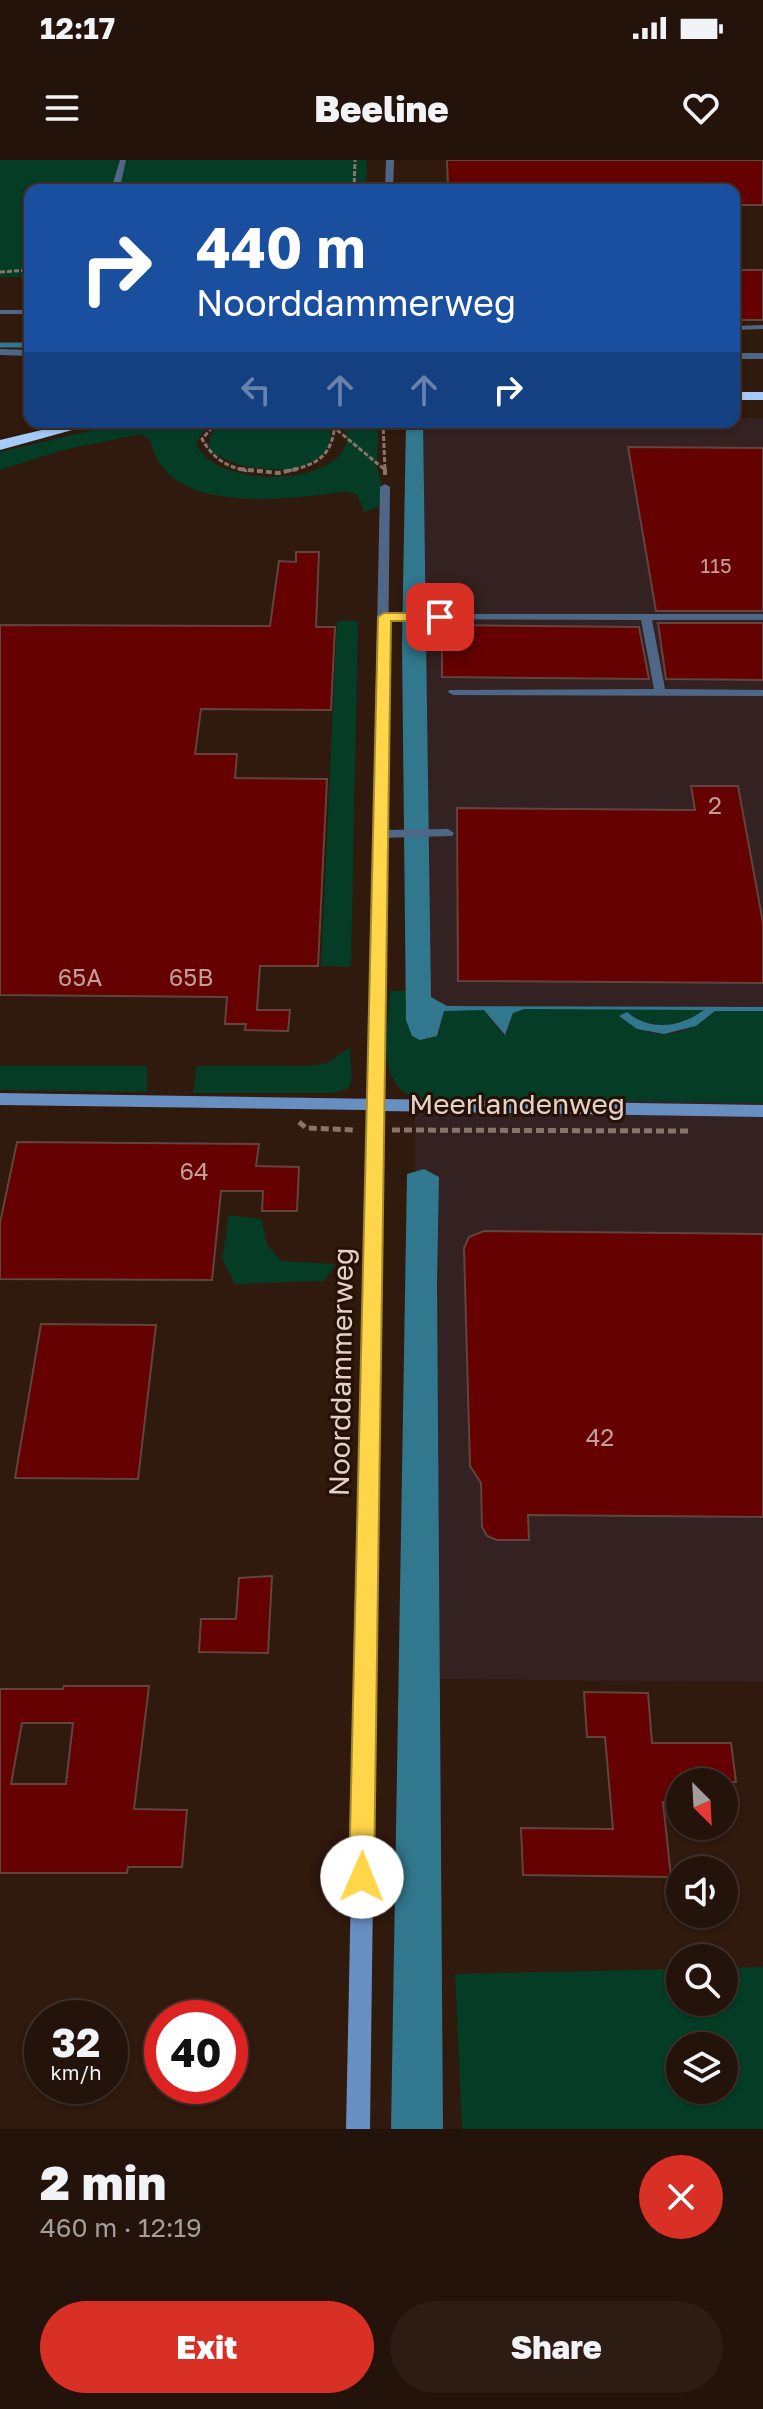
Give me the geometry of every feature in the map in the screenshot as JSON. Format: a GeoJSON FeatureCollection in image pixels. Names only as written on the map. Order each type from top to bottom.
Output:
{"type":"FeatureCollection","features":[{"type":"Feature","properties":{"kind":"highway"},"geometry":{"type":"LineString","coordinates":[[740,385],[763,385]]}},
{"type":"Feature","properties":{"kind":"highway"},"geometry":{"type":"LineString","coordinates":[[740,396],[763,396]]}},
{"type":"Feature","properties":{"kind":"highway"},"geometry":{"type":"LineString","coordinates":[[0,433],[24,426]]}},
{"type":"Feature","properties":{"kind":"highway"},"geometry":{"type":"LineString","coordinates":[[0,445],[69,428]]}},
{"type":"Feature","properties":{"kind":"street"},"geometry":{"type":"LineString","coordinates":[[389,184],[390,160]]}},
{"type":"Feature","properties":{"kind":"street"},"geometry":{"type":"LineString","coordinates":[[0,352],[24,353]]}},
{"type":"Feature","properties":{"kind":"street"},"geometry":{"type":"LineString","coordinates":[[740,356],[763,356]]}},
{"type":"Feature","properties":{"kind":"street","name":"Noorddammerweg"},"geometry":{"type":"LineString","coordinates":[[358,2129],[375,1104],[387,833],[385,487]]}},
{"type":"Feature","properties":{"kind":"street","name":"Meerlandenweg"},"geometry":{"type":"LineString","coordinates":[[0,1099],[287,1101],[527,1110],[763,1111]]}},
{"type":"Feature","properties":{"kind":"lane"},"geometry":{"type":"LineString","coordinates":[[117,183],[123,160]]}},
{"type":"Feature","properties":{"kind":"lane"},"geometry":{"type":"LineString","coordinates":[[0,312],[24,312]]}},
{"type":"Feature","properties":{"kind":"lane"},"geometry":{"type":"LineString","coordinates":[[740,328],[763,327]]}},
{"type":"Feature","properties":{"kind":"lane"},"geometry":{"type":"LineString","coordinates":[[388,617],[763,617]]}},
{"type":"Feature","properties":{"kind":"lane"},"geometry":{"type":"LineString","coordinates":[[646,617],[660,692]]}},
{"type":"Feature","properties":{"kind":"lane"},"geometry":{"type":"LineString","coordinates":[[453,692],[763,693]]}},
{"type":"Feature","properties":{"kind":"lane"},"geometry":{"type":"LineString","coordinates":[[387,833],[445,833]]}},
{"type":"Feature","properties":{"kind":"path"},"geometry":{"type":"LineString","coordinates":[[354,184],[355,160]]}},
{"type":"Feature","properties":{"kind":"path"},"geometry":{"type":"LineString","coordinates":[[0,272],[24,270]]}},
{"type":"Feature","properties":{"kind":"path"},"geometry":{"type":"LineString","coordinates":[[212,428],[202,439],[207,453],[227,467],[249,473],[280,472],[314,463],[334,446],[336,429]]}},
{"type":"Feature","properties":{"kind":"path"},"geometry":{"type":"LineString","coordinates":[[336,429],[384,469],[383,428]]}},
{"type":"Feature","properties":{"kind":"path","name":"Meerlandenweg"},"geometry":{"type":"LineString","coordinates":[[287,1101],[291,1115],[306,1128],[701,1131]]}},
{"type":"Feature","properties":{"kind":"shaded area"},"geometry":{"type":"Polygon","coordinates":[[[740,418],[763,418],[763,1682],[419,1679],[410,428],[740,428],[740,418]]]}},
{"type":"Feature","properties":{"kind":"green space"},"geometry":{"type":"Polygon","coordinates":[[[0,160],[367,160],[366,184],[24,184],[24,277],[0,277],[0,160]]]}},
{"type":"Feature","properties":{"kind":"green space"},"geometry":{"type":"Polygon","coordinates":[[[102,428],[206,428],[196,442],[206,457],[224,468],[271,477],[318,469],[336,458],[347,441],[344,428],[378,428],[377,467],[383,488],[378,507],[364,512],[357,494],[344,492],[262,499],[232,498],[203,492],[179,482],[161,465],[151,441],[141,434],[63,450],[0,470],[0,452],[102,428]]]}},
{"type":"Feature","properties":{"kind":"green space"},"geometry":{"type":"Polygon","coordinates":[[[216,428],[329,428],[330,442],[321,456],[306,465],[266,469],[244,466],[210,450],[212,433],[216,428]]]}},
{"type":"Feature","properties":{"kind":"green space"},"geometry":{"type":"Polygon","coordinates":[[[337,621],[358,621],[351,967],[321,966],[337,621]]]}},
{"type":"Feature","properties":{"kind":"green space"},"geometry":{"type":"Polygon","coordinates":[[[390,991],[406,991],[406,1020],[423,1040],[439,1034],[444,1011],[484,1010],[502,1034],[507,1033],[514,1011],[524,1009],[705,1010],[685,1020],[665,1024],[646,1022],[627,1012],[619,1016],[644,1031],[665,1034],[693,1027],[715,1011],[763,1011],[763,1103],[412,1097],[400,1089],[388,1065],[386,1050],[390,991]]]}},
{"type":"Feature","properties":{"kind":"green space"},"geometry":{"type":"Polygon","coordinates":[[[350,1047],[352,1077],[349,1088],[334,1093],[193,1093],[197,1066],[308,1066],[327,1063],[350,1047]]]}},
{"type":"Feature","properties":{"kind":"green space"},"geometry":{"type":"Polygon","coordinates":[[[0,1066],[147,1066],[147,1092],[0,1090],[0,1066]]]}},
{"type":"Feature","properties":{"kind":"green space"},"geometry":{"type":"Polygon","coordinates":[[[229,1215],[262,1219],[267,1245],[282,1261],[336,1264],[324,1281],[235,1284],[222,1259],[229,1215]]]}},
{"type":"Feature","properties":{"kind":"green space"},"geometry":{"type":"Polygon","coordinates":[[[763,1967],[763,2129],[462,2129],[455,1974],[666,1969],[666,2016],[738,2016],[738,1968],[763,1967]]]}},
{"type":"Feature","properties":{"kind":"water"},"geometry":{"type":"Polygon","coordinates":[[[406,428],[423,428],[431,997],[447,1006],[763,1007],[763,1011],[715,1011],[696,1026],[664,1034],[637,1029],[619,1016],[627,1012],[646,1023],[666,1025],[686,1020],[704,1010],[524,1009],[513,1013],[505,1035],[484,1010],[444,1011],[437,1036],[420,1040],[412,1036],[406,1020],[402,644],[406,428]]]}},
{"type":"Feature","properties":{"kind":"water"},"geometry":{"type":"Polygon","coordinates":[[[424,1169],[439,1177],[437,1283],[443,2129],[391,2129],[407,1174],[424,1169]]]}},
{"type":"Feature","properties":{"kind":"building"},"geometry":{"type":"Polygon","coordinates":[[[447,160],[763,160],[763,205],[740,205],[740,184],[448,184],[447,160]]]}},
{"type":"Feature","properties":{"kind":"building"},"geometry":{"type":"Polygon","coordinates":[[[740,270],[763,270],[763,320],[740,320],[740,270]]]}},
{"type":"Feature","properties":{"kind":"building"},"geometry":{"type":"Polygon","coordinates":[[[628,447],[763,448],[763,611],[656,611],[628,447]]]}},
{"type":"Feature","properties":{"kind":"building"},"geometry":{"type":"Polygon","coordinates":[[[296,552],[319,552],[316,627],[335,627],[331,710],[201,709],[195,754],[237,754],[235,778],[327,779],[318,966],[260,966],[257,1010],[290,1010],[288,1031],[245,1030],[246,1024],[225,1024],[227,997],[0,995],[0,625],[270,626],[279,561],[296,562],[296,552]]]}},
{"type":"Feature","properties":{"kind":"building"},"geometry":{"type":"Polygon","coordinates":[[[658,623],[763,623],[763,680],[666,679],[658,623]]]}},
{"type":"Feature","properties":{"kind":"building"},"geometry":{"type":"Polygon","coordinates":[[[442,625],[639,627],[649,679],[442,677],[442,625]]]}},
{"type":"Feature","properties":{"kind":"building"},"geometry":{"type":"Polygon","coordinates":[[[691,786],[738,786],[763,923],[763,983],[458,981],[457,808],[695,810],[691,786]]]}},
{"type":"Feature","properties":{"kind":"building"},"geometry":{"type":"Polygon","coordinates":[[[17,1142],[259,1144],[256,1166],[299,1167],[297,1211],[262,1211],[263,1191],[221,1191],[212,1280],[0,1279],[0,1223],[17,1142]]]}},
{"type":"Feature","properties":{"kind":"building"},"geometry":{"type":"Polygon","coordinates":[[[484,1231],[763,1234],[763,1517],[528,1515],[529,1540],[497,1540],[487,1536],[482,1527],[481,1483],[470,1466],[464,1248],[469,1237],[484,1231]]]}},
{"type":"Feature","properties":{"kind":"building"},"geometry":{"type":"Polygon","coordinates":[[[41,1324],[156,1325],[138,1479],[15,1478],[41,1324]]]}},
{"type":"Feature","properties":{"kind":"building"},"geometry":{"type":"Polygon","coordinates":[[[272,1576],[268,1653],[199,1652],[201,1619],[236,1619],[239,1578],[272,1576]]]}},
{"type":"Feature","properties":{"kind":"building"},"geometry":{"type":"Polygon","coordinates":[[[64,1686],[149,1686],[134,1809],[187,1810],[182,1867],[128,1867],[127,1873],[0,1873],[0,1689],[63,1689],[64,1686]],[[22,1723],[11,1784],[66,1784],[73,1723],[22,1723]]]}},
{"type":"Feature","properties":{"kind":"building"},"geometry":{"type":"Polygon","coordinates":[[[584,1692],[648,1693],[652,1743],[731,1743],[734,1768],[666,1768],[666,1802],[663,1802],[669,1856],[666,1856],[666,1877],[523,1875],[521,1828],[613,1829],[605,1737],[587,1737],[584,1692]]]}},
{"type":"Feature","properties":{"kind":"waterway"},"geometry":{"type":"LineString","coordinates":[[0,345],[24,345]]}},
{"type":"Feature","properties":{"kind":"route"},"geometry":{"type":"LineString","coordinates":[[362,1877],[384,617],[440,617]]}}]}
